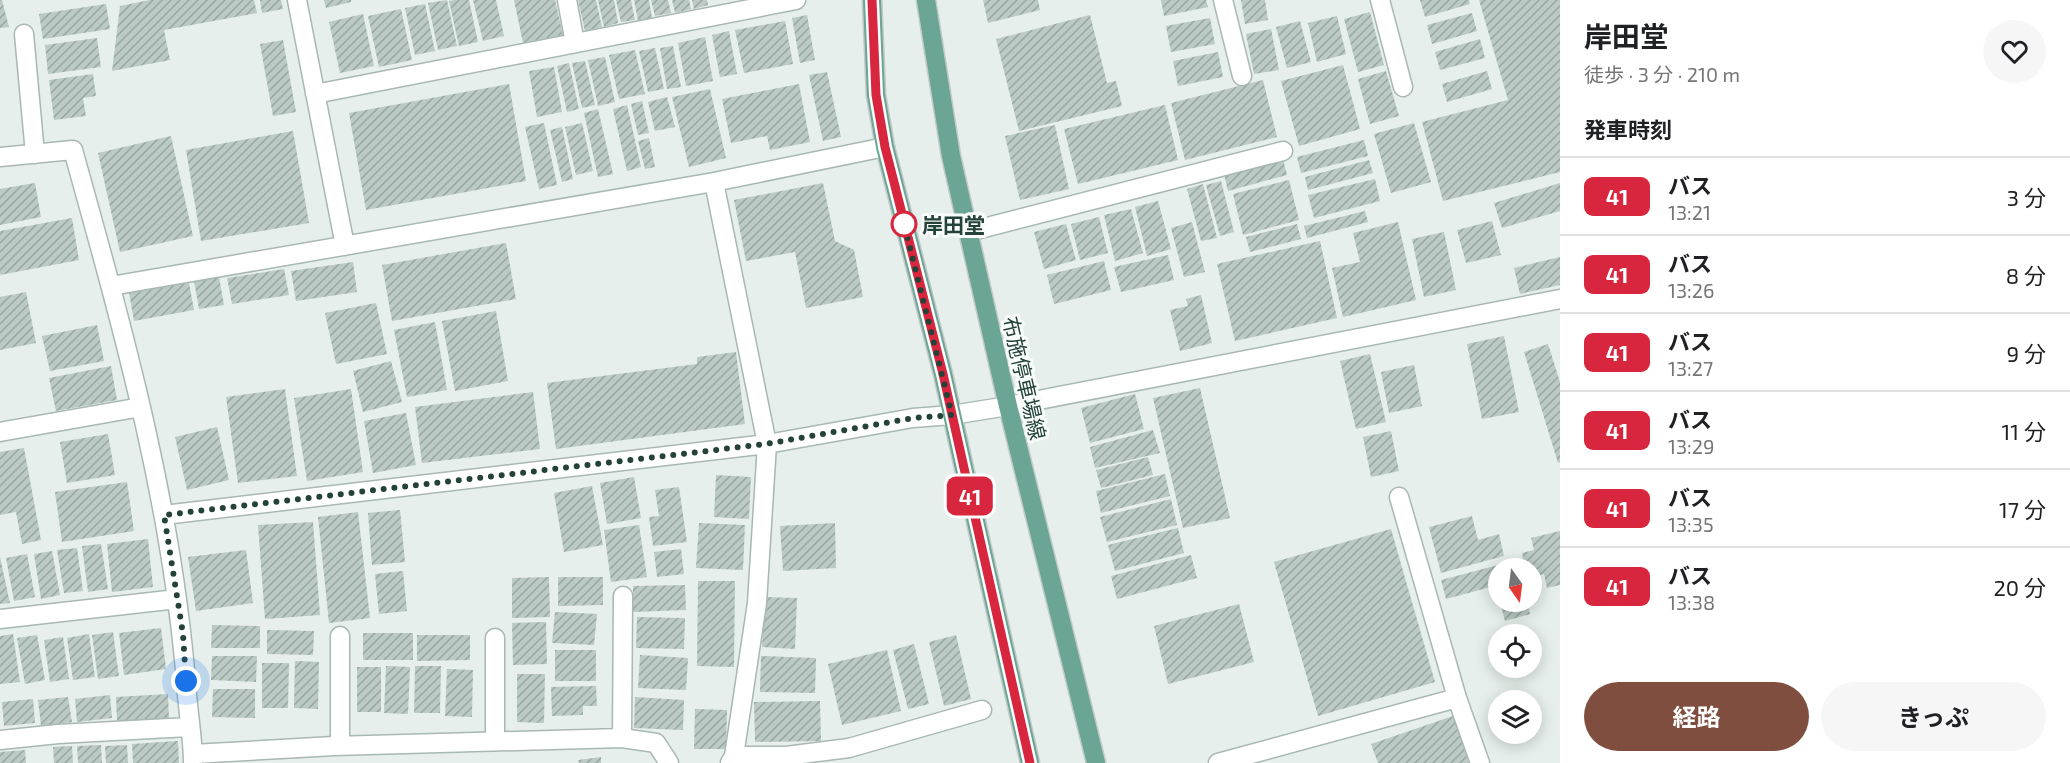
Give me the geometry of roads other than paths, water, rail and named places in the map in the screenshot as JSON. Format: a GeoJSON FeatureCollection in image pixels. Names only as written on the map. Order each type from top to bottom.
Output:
{"type":"FeatureCollection","features":[{"type":"Feature","properties":{"kind":"main road"},"geometry":{"type":"LineString","coordinates":[[872,0],[876,95],[885,147],[952,415],[1030,763]]}},
{"type":"Feature","properties":{"kind":"main road","name":"布施停車場線"},"geometry":{"type":"LineString","coordinates":[[926,0],[951,156],[1008,406],[1096,763]]}},
{"type":"Feature","properties":{"kind":"street"},"geometry":{"type":"LineString","coordinates":[[297,0],[345,246]]}},
{"type":"Feature","properties":{"kind":"street"},"geometry":{"type":"LineString","coordinates":[[567,0],[575,43]]}},
{"type":"Feature","properties":{"kind":"street"},"geometry":{"type":"LineString","coordinates":[[315,93],[796,0]]}},
{"type":"Feature","properties":{"kind":"street"},"geometry":{"type":"LineString","coordinates":[[1223,0],[1242,76]]}},
{"type":"Feature","properties":{"kind":"street"},"geometry":{"type":"LineString","coordinates":[[1380,0],[1403,87]]}},
{"type":"Feature","properties":{"kind":"street"},"geometry":{"type":"LineString","coordinates":[[24,34],[35,154]]}},
{"type":"Feature","properties":{"kind":"street"},"geometry":{"type":"LineString","coordinates":[[111,286],[714,182],[885,147]]}},
{"type":"Feature","properties":{"kind":"street"},"geometry":{"type":"LineString","coordinates":[[0,157],[73,150],[111,286],[141,407],[164,515],[183,634],[193,759],[340,746],[622,738],[656,743],[669,763]]}},
{"type":"Feature","properties":{"kind":"street"},"geometry":{"type":"LineString","coordinates":[[968,232],[1283,151]]}},
{"type":"Feature","properties":{"kind":"street"},"geometry":{"type":"LineString","coordinates":[[714,182],[766,444],[757,603],[732,760],[849,748],[982,710]]}},
{"type":"Feature","properties":{"kind":"street"},"geometry":{"type":"LineString","coordinates":[[164,515],[766,444],[913,418],[952,415],[1008,406],[1560,299]]}},
{"type":"Feature","properties":{"kind":"street"},"geometry":{"type":"LineString","coordinates":[[0,432],[141,407]]}},
{"type":"Feature","properties":{"kind":"street"},"geometry":{"type":"LineString","coordinates":[[1399,497],[1457,698],[1480,763]]}},
{"type":"Feature","properties":{"kind":"street"},"geometry":{"type":"LineString","coordinates":[[622,738],[623,596]]}},
{"type":"Feature","properties":{"kind":"street"},"geometry":{"type":"LineString","coordinates":[[0,619],[177,599]]}},
{"type":"Feature","properties":{"kind":"street"},"geometry":{"type":"LineString","coordinates":[[340,636],[340,746]]}},
{"type":"Feature","properties":{"kind":"street"},"geometry":{"type":"LineString","coordinates":[[495,638],[495,741]]}},
{"type":"Feature","properties":{"kind":"street"},"geometry":{"type":"LineString","coordinates":[[1218,763],[1457,698]]}},
{"type":"Feature","properties":{"kind":"street"},"geometry":{"type":"LineString","coordinates":[[0,740],[58,734],[189,727]]}},
{"type":"Feature","properties":{"kind":"place","name":"岸田堂"},"geometry":{"type":"Point","coordinates":[904,224]}}]}
